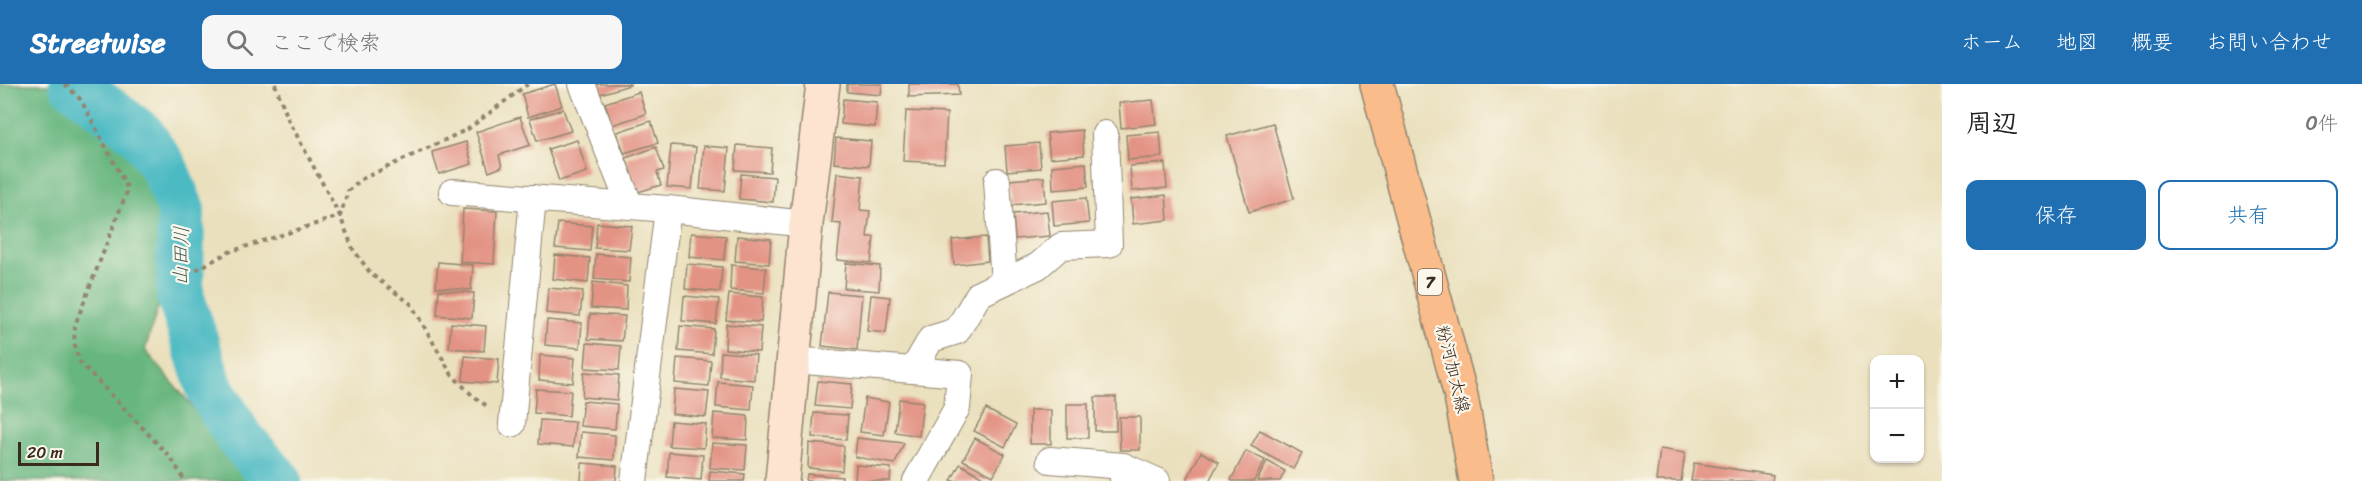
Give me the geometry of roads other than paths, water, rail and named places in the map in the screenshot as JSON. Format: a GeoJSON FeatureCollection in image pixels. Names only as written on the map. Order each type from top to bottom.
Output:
{"type":"FeatureCollection","features":[{"type":"Feature","properties":{"kind":"main road","name":"粉河加太線"},"geometry":{"type":"LineString","coordinates":[[1377,84],[1461,396],[1476,481]]}},
{"type":"Feature","properties":{"kind":"street"},"geometry":{"type":"LineString","coordinates":[[582,84],[630,206]]}},
{"type":"Feature","properties":{"kind":"street"},"geometry":{"type":"LineString","coordinates":[[782,481],[806,225],[823,84]]}},
{"type":"Feature","properties":{"kind":"street"},"geometry":{"type":"LineString","coordinates":[[913,370],[931,339],[957,331],[979,294],[1038,266],[1061,246],[1109,244],[1105,134]]}},
{"type":"Feature","properties":{"kind":"street"},"geometry":{"type":"LineString","coordinates":[[997,181],[1004,282]]}},
{"type":"Feature","properties":{"kind":"street"},"geometry":{"type":"LineString","coordinates":[[452,192],[668,209],[806,225]]}},
{"type":"Feature","properties":{"kind":"street"},"geometry":{"type":"LineString","coordinates":[[512,424],[533,198]]}},
{"type":"Feature","properties":{"kind":"street"},"geometry":{"type":"LineString","coordinates":[[634,481],[668,209]]}},
{"type":"Feature","properties":{"kind":"street"},"geometry":{"type":"LineString","coordinates":[[793,360],[960,374],[957,408],[916,481]]}},
{"type":"Feature","properties":{"kind":"street"},"geometry":{"type":"LineString","coordinates":[[1050,460],[1157,481]]}},
{"type":"Feature","properties":{"kind":"waterway","name":"山田川"},"geometry":{"type":"LineString","coordinates":[[73,84],[141,134],[164,168],[181,210],[180,295],[210,389],[239,437],[278,481]]}}]}
